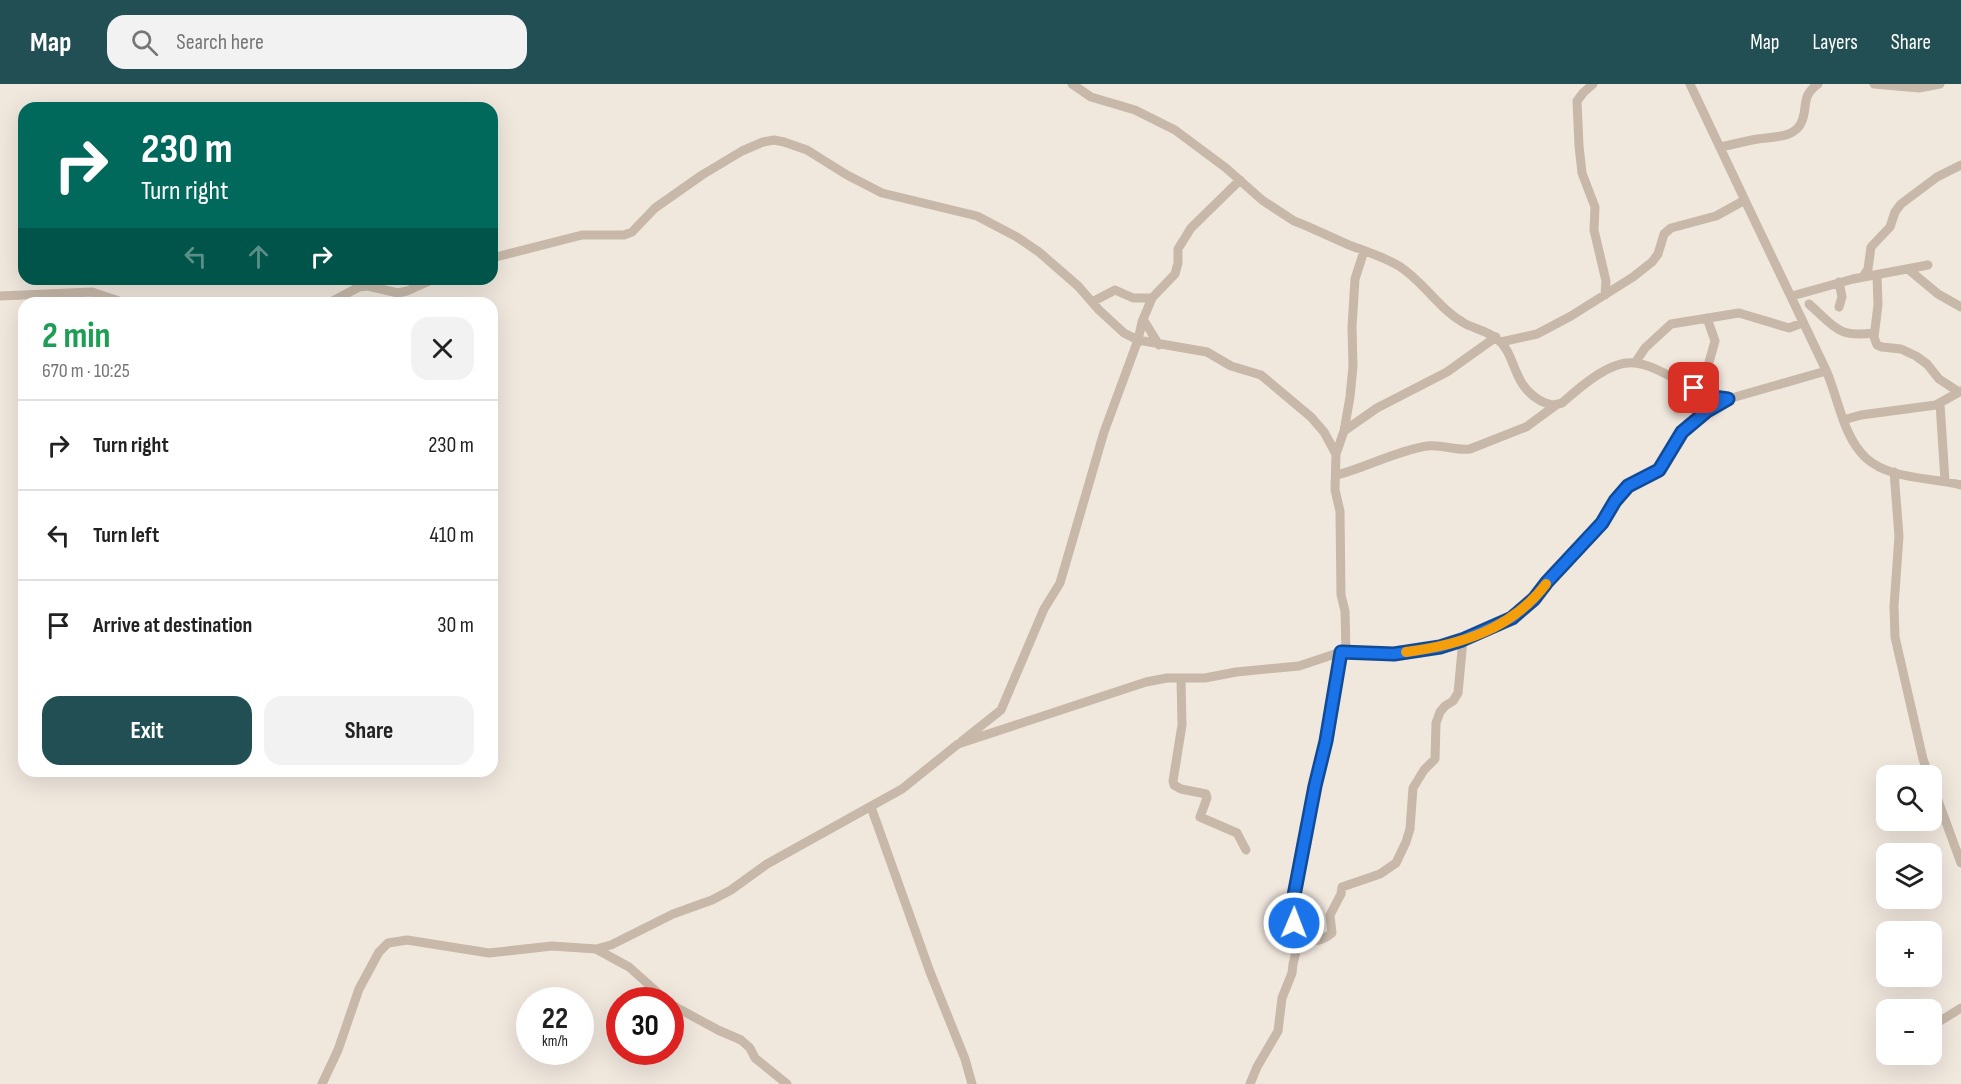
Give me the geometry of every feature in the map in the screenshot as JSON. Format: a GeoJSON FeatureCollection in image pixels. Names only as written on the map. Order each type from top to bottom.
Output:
{"type":"FeatureCollection","features":[{"type":"Feature","properties":{"kind":"street"},"geometry":{"type":"LineString","coordinates":[[1072,84],[1091,97],[1135,110],[1175,130],[1279,212],[1294,221],[1398,266],[1424,285],[1457,318],[1498,340],[1525,389],[1543,402],[1556,405]]}},
{"type":"Feature","properties":{"kind":"street"},"geometry":{"type":"LineString","coordinates":[[1593,84],[1582,93],[1577,101],[1579,146],[1582,173],[1595,207],[1594,230],[1605,281],[1605,296]]}},
{"type":"Feature","properties":{"kind":"street"},"geometry":{"type":"LineString","coordinates":[[1690,84],[1826,370],[1843,420],[1865,457],[1876,465],[1894,472],[1961,485]]}},
{"type":"Feature","properties":{"kind":"street"},"geometry":{"type":"LineString","coordinates":[[1720,147],[1792,132],[1798,128],[1803,119],[1806,98],[1810,90],[1818,84]]}},
{"type":"Feature","properties":{"kind":"street"},"geometry":{"type":"LineString","coordinates":[[1874,84],[1919,88],[1940,84]]}},
{"type":"Feature","properties":{"kind":"street"},"geometry":{"type":"LineString","coordinates":[[498,256],[582,235],[632,232],[655,208],[702,175],[742,151],[774,140],[807,150],[882,193],[969,213],[991,223],[1039,252],[1078,286],[1124,333],[1138,340],[1159,345],[1207,352],[1231,366],[1261,375],[1311,417],[1331,442],[1336,454],[1335,490],[1340,511],[1341,595],[1345,611],[1344,652],[1292,906],[1299,940],[1291,976],[1282,998],[1278,1031],[1250,1084]]}},
{"type":"Feature","properties":{"kind":"street"},"geometry":{"type":"LineString","coordinates":[[1863,277],[1869,264],[1871,247],[1890,227],[1895,212],[1901,204],[1937,177],[1961,165]]}},
{"type":"Feature","properties":{"kind":"street"},"geometry":{"type":"LineString","coordinates":[[322,1084],[338,1050],[359,989],[379,952],[388,943],[407,940],[489,953],[552,946],[596,949],[611,945],[673,914],[712,900],[731,890],[767,864],[871,807],[916,779],[948,750],[1001,710],[1044,609],[1060,583],[1104,432],[1152,298],[1175,274],[1178,249],[1191,228],[1240,180]]}},
{"type":"Feature","properties":{"kind":"street"},"geometry":{"type":"LineString","coordinates":[[1344,431],[1377,408],[1447,372],[1498,340],[1537,334],[1605,296],[1652,262],[1668,230],[1716,216],[1745,200]]}},
{"type":"Feature","properties":{"kind":"street"},"geometry":{"type":"LineString","coordinates":[[1336,454],[1344,431],[1353,366],[1352,327],[1355,279],[1364,251]]}},
{"type":"Feature","properties":{"kind":"street"},"geometry":{"type":"LineString","coordinates":[[1792,296],[1839,282],[1928,265]]}},
{"type":"Feature","properties":{"kind":"street"},"geometry":{"type":"LineString","coordinates":[[1908,269],[1938,294],[1961,307]]}},
{"type":"Feature","properties":{"kind":"street"},"geometry":{"type":"LineString","coordinates":[[1843,420],[1861,415],[1940,403],[1960,392],[1939,379],[1927,364],[1916,356],[1901,349],[1878,345],[1874,338],[1878,305],[1877,275]]}},
{"type":"Feature","properties":{"kind":"street"},"geometry":{"type":"LineString","coordinates":[[1839,282],[1842,297],[1839,307]]}},
{"type":"Feature","properties":{"kind":"street"},"geometry":{"type":"LineString","coordinates":[[340,297],[359,287],[368,286],[398,293],[420,285]]}},
{"type":"Feature","properties":{"kind":"street"},"geometry":{"type":"LineString","coordinates":[[1092,302],[1116,290],[1133,298],[1152,298]]}},
{"type":"Feature","properties":{"kind":"street"},"geometry":{"type":"LineString","coordinates":[[1635,363],[1645,348],[1666,327],[1677,323],[1739,313],[1790,328],[1802,322],[1814,290]]}},
{"type":"Feature","properties":{"kind":"street"},"geometry":{"type":"LineString","coordinates":[[0,296],[92,291],[108,297]]}},
{"type":"Feature","properties":{"kind":"street"},"geometry":{"type":"LineString","coordinates":[[1809,304],[1836,330],[1857,335],[1874,333]]}},
{"type":"Feature","properties":{"kind":"street"},"geometry":{"type":"LineString","coordinates":[[1707,318],[1715,341],[1708,366],[1710,395]]}},
{"type":"Feature","properties":{"kind":"street"},"geometry":{"type":"LineString","coordinates":[[1143,319],[1159,345]]}},
{"type":"Feature","properties":{"kind":"street"},"geometry":{"type":"LineString","coordinates":[[1337,475],[1400,453],[1428,446],[1470,449],[1526,427],[1611,368],[1624,363],[1635,363],[1651,368],[1710,395],[1728,399]]}},
{"type":"Feature","properties":{"kind":"street"},"geometry":{"type":"LineString","coordinates":[[958,744],[1136,685],[1167,678],[1205,678],[1236,672],[1299,666],[1344,652],[1394,654],[1440,647],[1497,626],[1526,607],[1602,523],[1622,493],[1636,481],[1659,470],[1682,432],[1707,411],[1728,399],[1826,370]]}},
{"type":"Feature","properties":{"kind":"street"},"geometry":{"type":"LineString","coordinates":[[1940,403],[1945,481]]}},
{"type":"Feature","properties":{"kind":"street"},"geometry":{"type":"LineString","coordinates":[[1894,472],[1899,536],[1894,606],[1895,637],[1925,765]]}},
{"type":"Feature","properties":{"kind":"street"},"geometry":{"type":"LineString","coordinates":[[1299,940],[1319,942],[1326,938],[1332,933],[1330,915],[1341,894],[1342,887],[1380,874],[1396,863],[1410,829],[1413,788],[1424,770],[1435,759],[1436,723],[1440,712],[1453,701],[1458,693],[1462,640]]}},
{"type":"Feature","properties":{"kind":"street"},"geometry":{"type":"LineString","coordinates":[[1181,679],[1182,725],[1174,785],[1181,789],[1206,794],[1207,798],[1200,817],[1237,833],[1246,850]]}},
{"type":"Feature","properties":{"kind":"street"},"geometry":{"type":"LineString","coordinates":[[871,807],[930,972],[965,1059],[972,1084]]}},
{"type":"Feature","properties":{"kind":"street"},"geometry":{"type":"LineString","coordinates":[[1942,811],[1961,863]]}},
{"type":"Feature","properties":{"kind":"street"},"geometry":{"type":"LineString","coordinates":[[596,949],[629,967],[651,987]]}},
{"type":"Feature","properties":{"kind":"street"},"geometry":{"type":"LineString","coordinates":[[1942,1020],[1961,1008]]}},
{"type":"Feature","properties":{"kind":"street"},"geometry":{"type":"LineString","coordinates":[[684,1012],[741,1040],[750,1048],[755,1059],[787,1084]]}},
{"type":"Feature","properties":{"kind":"slow traffic"},"geometry":{"type":"LineString","coordinates":[[1406,652],[1440,647],[1497,626],[1526,607],[1546,584]]}},
{"type":"Feature","properties":{"kind":"route"},"geometry":{"type":"LineString","coordinates":[[1294,923],[1292,906],[1319,766],[1326,741],[1341,652],[1394,654],[1440,647],[1497,626],[1512,618],[1534,599],[1602,523],[1615,501],[1628,486],[1659,470],[1674,443],[1690,423],[1728,399],[1713,397],[1694,388]]}}]}
